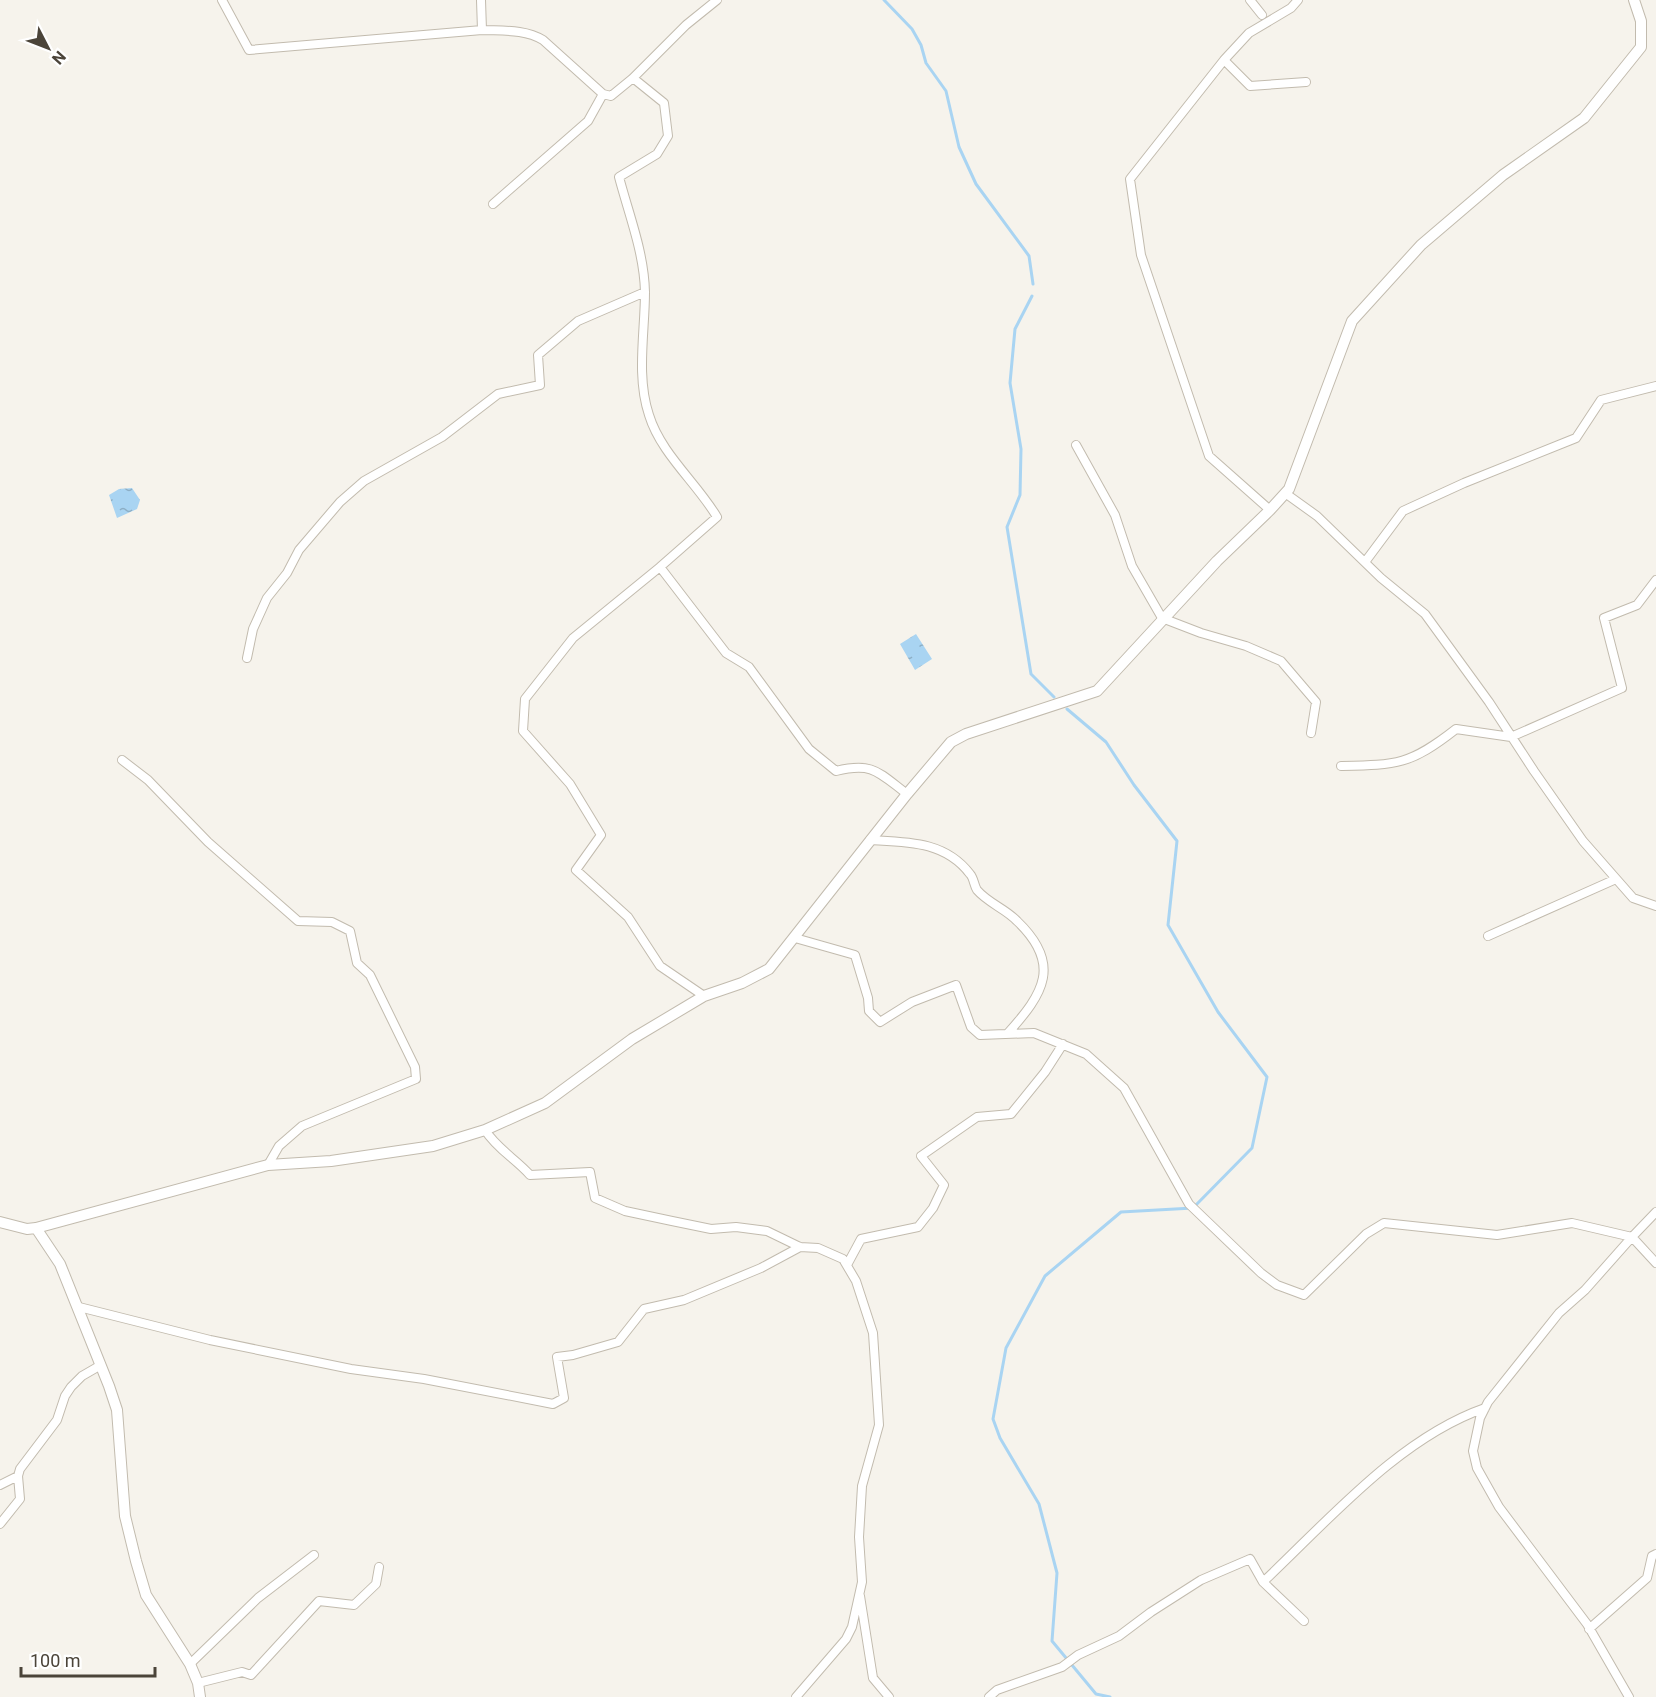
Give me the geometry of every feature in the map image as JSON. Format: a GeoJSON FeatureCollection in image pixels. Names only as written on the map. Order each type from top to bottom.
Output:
{"type":"FeatureCollection","features":[{"type":"Feature","properties":{"kind":"street"},"geometry":{"type":"LineString","coordinates":[[222,0],[249,50],[482,30],[532,33],[603,94],[611,96],[633,78],[686,25],[717,0]]}},
{"type":"Feature","properties":{"kind":"street"},"geometry":{"type":"LineString","coordinates":[[480,0],[482,30]]}},
{"type":"Feature","properties":{"kind":"street"},"geometry":{"type":"LineString","coordinates":[[1250,0],[1262,15]]}},
{"type":"Feature","properties":{"kind":"street"},"geometry":{"type":"LineString","coordinates":[[1270,510],[1209,456],[1142,255],[1130,178],[1224,60],[1249,33],[1291,8],[1298,0]]}},
{"type":"Feature","properties":{"kind":"street"},"geometry":{"type":"LineString","coordinates":[[0,1222],[27,1229],[36,1228],[268,1165],[331,1161],[433,1146],[485,1130],[545,1103],[632,1039],[704,996],[742,983],[769,969],[906,794],[951,742],[966,734],[1097,691],[1162,618],[1289,489],[1352,321],[1421,245],[1503,175],[1584,118],[1641,47],[1641,21],[1634,0]]}},
{"type":"Feature","properties":{"kind":"street"},"geometry":{"type":"LineString","coordinates":[[1224,60],[1250,86],[1306,82]]}},
{"type":"Feature","properties":{"kind":"street"},"geometry":{"type":"LineString","coordinates":[[633,78],[664,103],[668,121],[668,136],[657,154],[619,177],[641,251],[645,292],[643,375],[648,415],[661,441],[717,517],[573,638],[525,699],[523,731],[570,784],[601,835],[576,870],[628,916],[660,966],[704,996]]}},
{"type":"Feature","properties":{"kind":"street"},"geometry":{"type":"LineString","coordinates":[[493,204],[588,121],[603,94]]}},
{"type":"Feature","properties":{"kind":"street"},"geometry":{"type":"LineString","coordinates":[[247,658],[253,629],[267,598],[287,573],[299,550],[348,495],[364,481],[442,437],[498,394],[540,385],[538,355],[578,321],[645,292]]}},
{"type":"Feature","properties":{"kind":"street"},"geometry":{"type":"LineString","coordinates":[[1365,562],[1403,511],[1464,483],[1576,438],[1601,400],[1656,386]]}},
{"type":"Feature","properties":{"kind":"street"},"geometry":{"type":"LineString","coordinates":[[1076,445],[1115,515],[1132,566],[1162,618],[1201,633],[1246,646],[1281,661],[1316,702],[1311,733]]}},
{"type":"Feature","properties":{"kind":"street"},"geometry":{"type":"LineString","coordinates":[[1285,493],[1317,516],[1365,562],[1425,614],[1583,841],[1633,898],[1656,906]]}},
{"type":"Feature","properties":{"kind":"street"},"geometry":{"type":"LineString","coordinates":[[660,567],[726,653],[749,667],[808,749],[836,771],[858,766],[873,768],[906,794]]}},
{"type":"Feature","properties":{"kind":"street"},"geometry":{"type":"LineString","coordinates":[[1341,766],[1382,765],[1409,760],[1456,729],[1512,737],[1623,688],[1604,618],[1637,604],[1656,580]]}},
{"type":"Feature","properties":{"kind":"street"},"geometry":{"type":"LineString","coordinates":[[122,760],[148,780],[208,842],[298,921],[332,922],[350,931],[357,963],[370,975],[415,1067],[416,1079],[302,1126],[279,1146],[268,1165]]}},
{"type":"Feature","properties":{"kind":"street"},"geometry":{"type":"LineString","coordinates":[[870,840],[921,843],[945,851],[971,874],[977,890],[1017,920],[1040,949],[1046,974],[1029,1010],[1008,1033]]}},
{"type":"Feature","properties":{"kind":"street"},"geometry":{"type":"LineString","coordinates":[[1488,936],[1616,879]]}},
{"type":"Feature","properties":{"kind":"street"},"geometry":{"type":"LineString","coordinates":[[795,938],[855,955],[868,998],[868,1011],[880,1022],[912,1002],[956,985],[972,1027],[980,1035],[1034,1033],[1086,1054],[1124,1088],[1173,1180],[1189,1204],[1226,1242],[1277,1285],[1304,1295],[1366,1234],[1384,1223],[1497,1235],[1572,1223],[1632,1237],[1656,1263]]}},
{"type":"Feature","properties":{"kind":"street"},"geometry":{"type":"LineString","coordinates":[[847,1265],[861,1239],[918,1227],[933,1208],[944,1185],[921,1156],[977,1117],[1011,1114],[1045,1072],[1063,1044]]}},
{"type":"Feature","properties":{"kind":"street"},"geometry":{"type":"LineString","coordinates":[[485,1130],[504,1152],[517,1160],[530,1175],[590,1172],[595,1198],[626,1211],[711,1229],[736,1227],[767,1231],[800,1247],[818,1248],[843,1259],[856,1281],[873,1333],[879,1425],[862,1486],[859,1537],[862,1582],[852,1627],[846,1639],[796,1697]]}},
{"type":"Feature","properties":{"kind":"street"},"geometry":{"type":"LineString","coordinates":[[1629,1697],[1589,1629],[1499,1507],[1478,1468],[1473,1451],[1485,1408],[1559,1313],[1585,1290],[1656,1212]]}},
{"type":"Feature","properties":{"kind":"street"},"geometry":{"type":"LineString","coordinates":[[36,1228],[60,1264],[79,1307],[117,1410],[125,1516],[146,1595],[190,1664],[198,1683],[200,1697]]}},
{"type":"Feature","properties":{"kind":"street"},"geometry":{"type":"LineString","coordinates":[[79,1307],[210,1340],[351,1369],[424,1379],[553,1404],[564,1398],[557,1357],[573,1355],[618,1342],[644,1309],[684,1300],[761,1268],[800,1247]]}},
{"type":"Feature","properties":{"kind":"street"},"geometry":{"type":"LineString","coordinates":[[0,1524],[20,1499],[18,1476],[26,1460],[57,1420],[65,1396],[82,1376],[101,1365]]}},
{"type":"Feature","properties":{"kind":"street"},"geometry":{"type":"LineString","coordinates":[[1263,1582],[1417,1442],[1466,1414],[1485,1408]]}},
{"type":"Feature","properties":{"kind":"street"},"geometry":{"type":"LineString","coordinates":[[0,1485],[18,1476]]}},
{"type":"Feature","properties":{"kind":"street"},"geometry":{"type":"LineString","coordinates":[[1589,1629],[1647,1578],[1652,1556],[1656,1554]]}},
{"type":"Feature","properties":{"kind":"street"},"geometry":{"type":"LineString","coordinates":[[190,1664],[258,1598],[314,1555]]}},
{"type":"Feature","properties":{"kind":"street"},"geometry":{"type":"LineString","coordinates":[[990,1697],[997,1690],[1062,1667],[1078,1655],[1119,1636],[1201,1580],[1250,1559],[1263,1582],[1304,1621]]}},
{"type":"Feature","properties":{"kind":"street"},"geometry":{"type":"LineString","coordinates":[[198,1683],[242,1672],[251,1675],[319,1601],[354,1605],[376,1584],[379,1567]]}},
{"type":"Feature","properties":{"kind":"street"},"geometry":{"type":"LineString","coordinates":[[860,1591],[873,1678],[889,1697]]}},
{"type":"Feature","properties":{"kind":"water"},"geometry":{"type":"Polygon","coordinates":[[[132,488],[140,500],[137,509],[117,518],[109,495],[119,489],[132,488]]]}},
{"type":"Feature","properties":{"kind":"water"},"geometry":{"type":"Polygon","coordinates":[[[916,634],[932,659],[915,670],[900,644],[916,634]]]}},
{"type":"Feature","properties":{"kind":"waterway"},"geometry":{"type":"LineString","coordinates":[[884,0],[912,29],[921,45],[926,63],[946,91],[959,147],[976,184],[1029,256],[1033,284]]}},
{"type":"Feature","properties":{"kind":"waterway"},"geometry":{"type":"LineString","coordinates":[[1032,296],[1015,329],[1010,383],[1021,449],[1020,495],[1007,527],[1031,674],[1054,697]]}},
{"type":"Feature","properties":{"kind":"waterway"},"geometry":{"type":"LineString","coordinates":[[1067,709],[1106,742],[1134,785],[1177,841],[1168,925],[1218,1012],[1267,1077],[1252,1148],[1193,1208],[1121,1212],[1045,1276],[1006,1348],[993,1419],[1000,1438],[1039,1504],[1057,1573],[1052,1641],[1096,1694],[1110,1697]]}}]}
